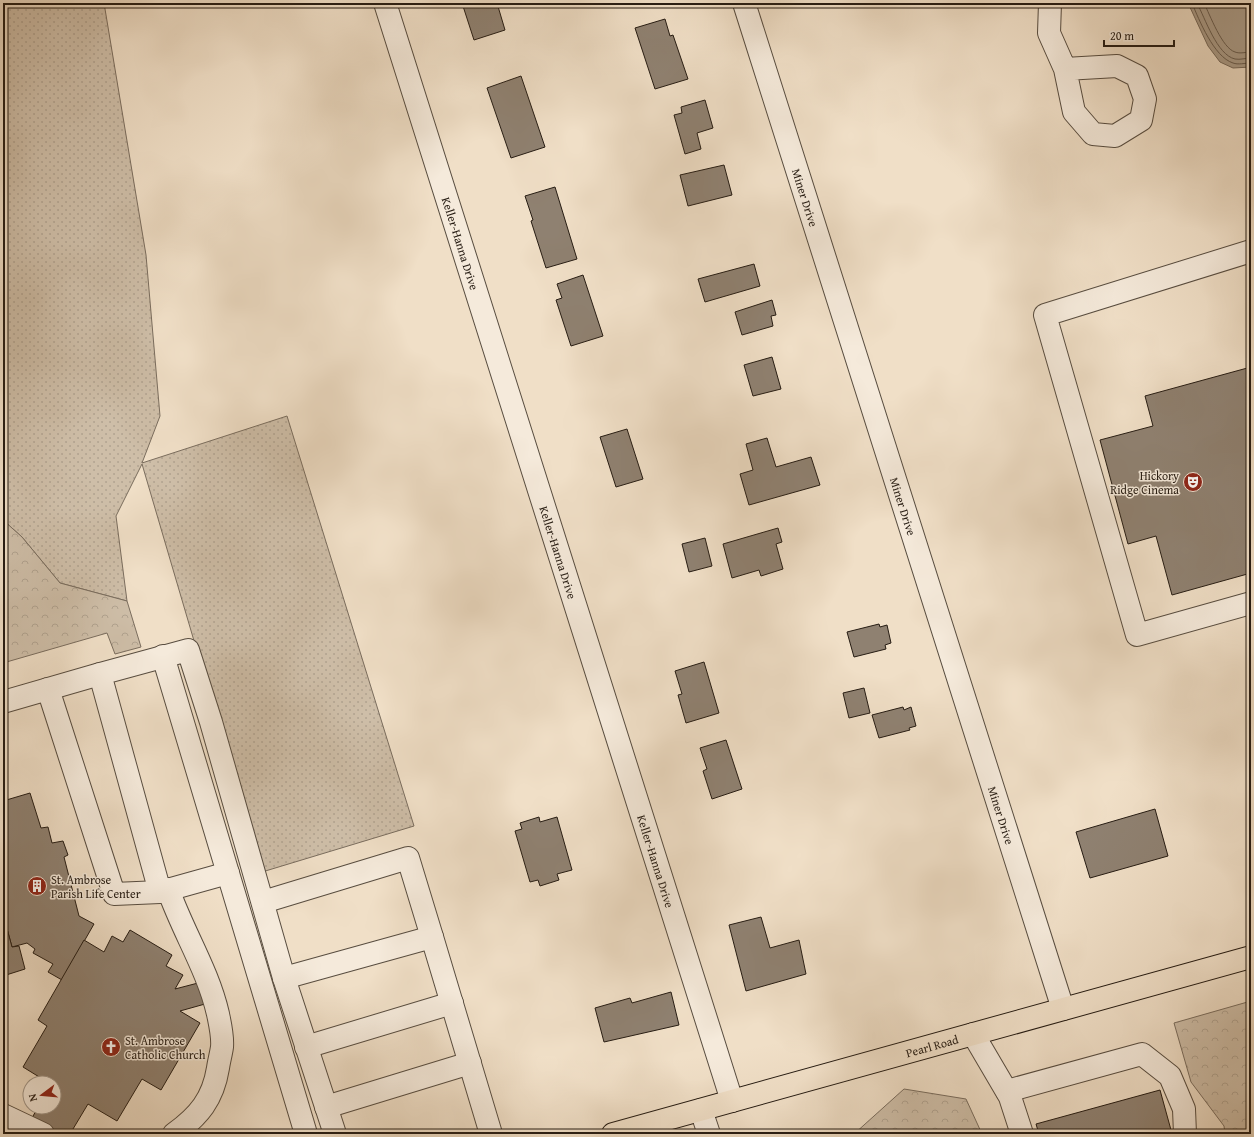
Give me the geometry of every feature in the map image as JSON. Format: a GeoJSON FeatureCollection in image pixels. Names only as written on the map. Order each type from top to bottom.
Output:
{"type":"FeatureCollection","features":[{"type":"Feature","properties":{"kind":"main road","name":"Pearl Road"},"geometry":{"type":"LineString","coordinates":[[613,1134],[1251,957]]}},
{"type":"Feature","properties":{"kind":"street","name":"Keller-Hanna Drive"},"geometry":{"type":"LineString","coordinates":[[384,3],[732,1101]]}},
{"type":"Feature","properties":{"kind":"street","name":"Miner Drive"},"geometry":{"type":"LineString","coordinates":[[744,3],[1063,1009]]}},
{"type":"Feature","properties":{"kind":"street"},"geometry":{"type":"LineString","coordinates":[[1050,3],[1049,33],[1065,69]]}},
{"type":"Feature","properties":{"kind":"street"},"geometry":{"type":"LineString","coordinates":[[1251,251],[1045,315],[1137,635],[1251,603]]}},
{"type":"Feature","properties":{"kind":"street"},"geometry":{"type":"LineString","coordinates":[[3,702],[188,650],[211,722],[284,978],[334,1134]]}},
{"type":"Feature","properties":{"kind":"street"},"geometry":{"type":"LineString","coordinates":[[163,656],[306,1134]]}},
{"type":"Feature","properties":{"kind":"street"},"geometry":{"type":"LineString","coordinates":[[100,674],[164,890],[174,907],[194,949],[214,996],[220,1023],[222,1046],[217,1076],[208,1102],[190,1123],[174,1134]]}},
{"type":"Feature","properties":{"kind":"street"},"geometry":{"type":"LineString","coordinates":[[48,689],[114,894],[164,890],[228,873]]}},
{"type":"Feature","properties":{"kind":"street"},"geometry":{"type":"LineString","coordinates":[[214,825],[239,819]]}},
{"type":"Feature","properties":{"kind":"street"},"geometry":{"type":"LineString","coordinates":[[263,902],[408,858],[491,1134]]}},
{"type":"Feature","properties":{"kind":"street"},"geometry":{"type":"LineString","coordinates":[[284,978],[432,937]]}},
{"type":"Feature","properties":{"kind":"street"},"geometry":{"type":"LineString","coordinates":[[306,1047],[452,1003]]}},
{"type":"Feature","properties":{"kind":"street"},"geometry":{"type":"LineString","coordinates":[[271,1016],[294,1009]]}},
{"type":"Feature","properties":{"kind":"street"},"geometry":{"type":"LineString","coordinates":[[973,1034],[1010,1097],[1022,1134]]}},
{"type":"Feature","properties":{"kind":"street"},"geometry":{"type":"LineString","coordinates":[[1007,1091],[1142,1054],[1170,1076],[1184,1109],[1185,1134]]}},
{"type":"Feature","properties":{"kind":"street"},"geometry":{"type":"LineString","coordinates":[[326,1107],[470,1063]]}},
{"type":"Feature","properties":{"kind":"street"},"geometry":{"type":"LineString","coordinates":[[701,1110],[709,1134]]}},
{"type":"Feature","properties":{"kind":"street"},"geometry":{"type":"LineString","coordinates":[[3,1115],[43,1134]]}},
{"type":"Feature","properties":{"kind":"green space"},"geometry":{"type":"Polygon","coordinates":[[[3,3],[104,3],[146,255],[160,416],[142,463],[287,416],[414,826],[262,872],[142,464],[116,516],[127,601],[60,583],[22,537],[3,520],[3,3]]]}},
{"type":"Feature","properties":{"kind":"green space"},"geometry":{"type":"Polygon","coordinates":[[[3,520],[22,537],[60,583],[127,601],[141,647],[115,654],[107,633],[3,663],[3,520]]]}},
{"type":"Feature","properties":{"kind":"green space"},"geometry":{"type":"Polygon","coordinates":[[[1251,1001],[1251,1134],[1225,1134],[1224,1126],[1191,1082],[1174,1023],[1251,1001]]]}},
{"type":"Feature","properties":{"kind":"green space"},"geometry":{"type":"Polygon","coordinates":[[[904,1089],[966,1099],[982,1134],[854,1134],[904,1089]]]}},
{"type":"Feature","properties":{"kind":"water"},"geometry":{"type":"Polygon","coordinates":[[[1188,3],[1251,3],[1251,67],[1233,68],[1220,62],[1208,46],[1188,3]]]}},
{"type":"Feature","properties":{"kind":"building"},"geometry":{"type":"Polygon","coordinates":[[[462,3],[497,3],[505,30],[474,40],[462,3]]]}},
{"type":"Feature","properties":{"kind":"building"},"geometry":{"type":"Polygon","coordinates":[[[665,19],[670,36],[673,35],[688,79],[655,89],[635,28],[665,19]]]}},
{"type":"Feature","properties":{"kind":"building"},"geometry":{"type":"Polygon","coordinates":[[[521,76],[545,147],[511,158],[487,88],[521,76]]]}},
{"type":"Feature","properties":{"kind":"building"},"geometry":{"type":"Polygon","coordinates":[[[705,100],[713,128],[697,133],[701,149],[685,154],[674,115],[682,113],[681,107],[705,100]]]}},
{"type":"Feature","properties":{"kind":"building"},"geometry":{"type":"Polygon","coordinates":[[[724,165],[732,195],[688,206],[680,175],[724,165]]]}},
{"type":"Feature","properties":{"kind":"building"},"geometry":{"type":"Polygon","coordinates":[[[555,187],[577,259],[546,268],[531,221],[533,220],[525,196],[555,187]]]}},
{"type":"Feature","properties":{"kind":"building"},"geometry":{"type":"Polygon","coordinates":[[[754,264],[760,286],[705,302],[698,279],[754,264]]]}},
{"type":"Feature","properties":{"kind":"building"},"geometry":{"type":"Polygon","coordinates":[[[583,275],[603,336],[571,346],[556,300],[562,298],[557,284],[583,275]]]}},
{"type":"Feature","properties":{"kind":"building"},"geometry":{"type":"Polygon","coordinates":[[[772,300],[776,315],[771,316],[773,326],[742,335],[735,312],[772,300]]]}},
{"type":"Feature","properties":{"kind":"building"},"geometry":{"type":"Polygon","coordinates":[[[772,357],[781,389],[753,396],[744,365],[772,357]]]}},
{"type":"Feature","properties":{"kind":"building"},"geometry":{"type":"Polygon","coordinates":[[[1251,367],[1251,573],[1172,595],[1156,536],[1128,544],[1100,440],[1153,426],[1145,396],[1251,367]]]}},
{"type":"Feature","properties":{"kind":"building"},"geometry":{"type":"Polygon","coordinates":[[[627,429],[643,479],[616,487],[600,437],[627,429]]]}},
{"type":"Feature","properties":{"kind":"building"},"geometry":{"type":"Polygon","coordinates":[[[767,438],[776,467],[811,457],[820,485],[749,505],[740,474],[753,470],[746,444],[767,438]]]}},
{"type":"Feature","properties":{"kind":"building"},"geometry":{"type":"Polygon","coordinates":[[[778,528],[782,542],[776,544],[783,569],[761,576],[759,570],[732,578],[723,544],[778,528]]]}},
{"type":"Feature","properties":{"kind":"building"},"geometry":{"type":"Polygon","coordinates":[[[705,538],[712,566],[689,572],[682,544],[705,538]]]}},
{"type":"Feature","properties":{"kind":"building"},"geometry":{"type":"Polygon","coordinates":[[[879,624],[880,627],[887,625],[891,643],[885,645],[886,649],[854,657],[847,632],[879,624]]]}},
{"type":"Feature","properties":{"kind":"building"},"geometry":{"type":"Polygon","coordinates":[[[704,662],[719,713],[686,723],[678,695],[682,694],[675,671],[704,662]]]}},
{"type":"Feature","properties":{"kind":"building"},"geometry":{"type":"Polygon","coordinates":[[[864,688],[870,713],[849,718],[843,693],[864,688]]]}},
{"type":"Feature","properties":{"kind":"building"},"geometry":{"type":"Polygon","coordinates":[[[903,707],[904,710],[911,707],[916,726],[909,728],[910,730],[879,738],[872,715],[903,707]]]}},
{"type":"Feature","properties":{"kind":"building"},"geometry":{"type":"Polygon","coordinates":[[[726,740],[742,789],[712,799],[703,771],[707,769],[700,748],[726,740]]]}},
{"type":"Feature","properties":{"kind":"building","name":"St. Ambrose Parish Life Center"},"geometry":{"type":"Polygon","coordinates":[[[30,793],[41,828],[48,827],[52,843],[63,841],[68,855],[64,857],[79,916],[94,924],[62,980],[48,972],[53,964],[33,953],[35,949],[27,943],[12,947],[3,914],[3,801],[30,793]]]}},
{"type":"Feature","properties":{"kind":"building"},"geometry":{"type":"Polygon","coordinates":[[[1155,809],[1168,856],[1090,878],[1076,832],[1155,809]]]}},
{"type":"Feature","properties":{"kind":"building"},"geometry":{"type":"Polygon","coordinates":[[[539,817],[540,822],[557,817],[572,870],[557,874],[559,880],[540,886],[538,880],[530,882],[515,831],[522,829],[520,823],[539,817]]]}},
{"type":"Feature","properties":{"kind":"building"},"geometry":{"type":"Polygon","coordinates":[[[3,914],[12,947],[19,946],[25,969],[3,976],[3,914]]]}},
{"type":"Feature","properties":{"kind":"building"},"geometry":{"type":"Polygon","coordinates":[[[761,917],[770,948],[799,940],[806,974],[746,991],[729,925],[761,917]]]}},
{"type":"Feature","properties":{"kind":"building","name":"St. Ambrose Catholic Church"},"geometry":{"type":"Polygon","coordinates":[[[130,930],[172,955],[166,966],[183,975],[175,989],[198,983],[205,1004],[180,1011],[200,1023],[161,1090],[142,1079],[117,1121],[88,1104],[70,1134],[60,1134],[32,1118],[34,1115],[62,1115],[62,1075],[36,1075],[23,1067],[47,1026],[38,1020],[84,940],[104,952],[112,936],[123,942],[130,930]]]}},
{"type":"Feature","properties":{"kind":"building"},"geometry":{"type":"Polygon","coordinates":[[[671,992],[679,1025],[604,1042],[595,1008],[630,998],[632,1003],[671,992]]]}},
{"type":"Feature","properties":{"kind":"building"},"geometry":{"type":"Polygon","coordinates":[[[1160,1090],[1171,1130],[1153,1134],[1039,1134],[1036,1124],[1160,1090]]]}},
{"type":"Feature","properties":{"kind":"place","name":"Hickory Ridge Cinema"},"geometry":{"type":"Point","coordinates":[1193,482]}},
{"type":"Feature","properties":{"kind":"place","name":"St. Ambrose Parish Life Center"},"geometry":{"type":"Point","coordinates":[37,886]}},
{"type":"Feature","properties":{"kind":"place","name":"St. Ambrose Catholic Church"},"geometry":{"type":"Point","coordinates":[111,1047]}}]}
